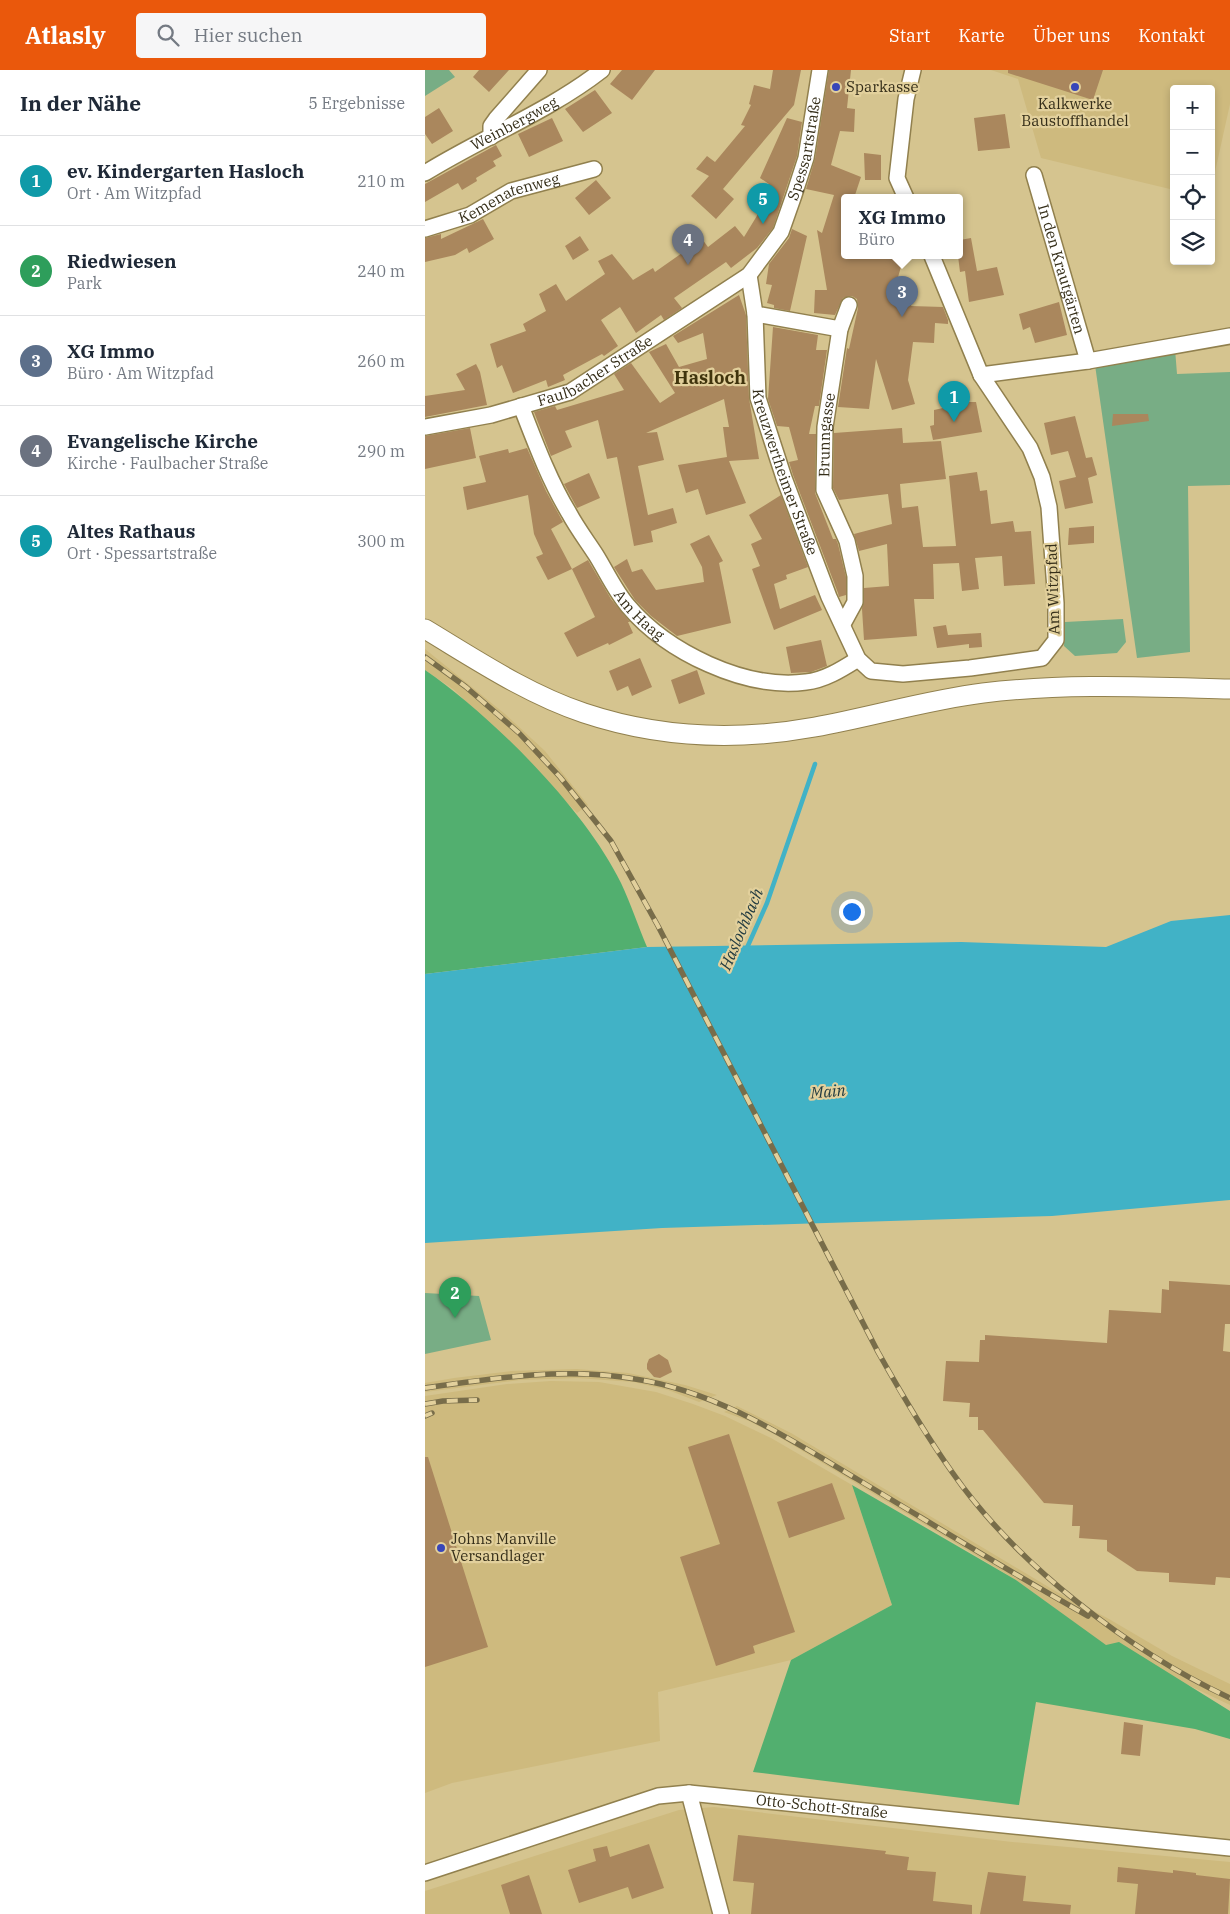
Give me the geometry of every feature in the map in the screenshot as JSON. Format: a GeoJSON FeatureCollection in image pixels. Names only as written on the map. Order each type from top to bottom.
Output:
{"type":"FeatureCollection","features":[{"type":"Feature","properties":{"kind":"main road"},"geometry":{"type":"LineString","coordinates":[[425,629],[532,691],[583,713],[647,728],[699,736],[750,735],[814,727],[944,699],[1035,688],[1077,686],[1230,689]]}},
{"type":"Feature","properties":{"kind":"street"},"geometry":{"type":"LineString","coordinates":[[491,137],[491,126],[496,119],[539,70]]}},
{"type":"Feature","properties":{"kind":"street","name":"Weinbergweg"},"geometry":{"type":"LineString","coordinates":[[425,173],[585,83],[602,70]]}},
{"type":"Feature","properties":{"kind":"street","name":"Spessartstraße"},"geometry":{"type":"LineString","coordinates":[[749,275],[781,232],[794,195],[806,158],[819,70]]}},
{"type":"Feature","properties":{"kind":"street"},"geometry":{"type":"LineString","coordinates":[[904,194],[897,178],[906,99],[913,70]]}},
{"type":"Feature","properties":{"kind":"street","name":"Kemenatenweg"},"geometry":{"type":"LineString","coordinates":[[425,228],[470,215],[511,191],[594,169]]}},
{"type":"Feature","properties":{"kind":"street","name":"In den Krautgärten"},"geometry":{"type":"LineString","coordinates":[[1034,175],[1088,362]]}},
{"type":"Feature","properties":{"kind":"street","name":"Am Witzpfad"},"geometry":{"type":"LineString","coordinates":[[858,660],[871,671],[903,674],[970,668],[1043,658],[1056,640],[1056,603],[1049,507],[1042,476],[1030,448],[981,375],[933,259]]}},
{"type":"Feature","properties":{"kind":"street","name":"Kreuzwertheimer Straße"},"geometry":{"type":"LineString","coordinates":[[749,275],[755,314],[758,398],[784,478],[829,597],[858,660]]}},
{"type":"Feature","properties":{"kind":"street","name":"Faulbacher Straße"},"geometry":{"type":"LineString","coordinates":[[425,427],[491,415],[570,392],[749,275]]}},
{"type":"Feature","properties":{"kind":"street","name":"Brunngasse"},"geometry":{"type":"LineString","coordinates":[[843,624],[855,602],[855,576],[847,541],[824,490],[825,426],[840,329],[849,305]]}},
{"type":"Feature","properties":{"kind":"street"},"geometry":{"type":"LineString","coordinates":[[755,314],[840,329]]}},
{"type":"Feature","properties":{"kind":"street"},"geometry":{"type":"LineString","coordinates":[[981,375],[1088,362],[1230,336]]}},
{"type":"Feature","properties":{"kind":"street","name":"Am Haag"},"geometry":{"type":"LineString","coordinates":[[521,406],[536,444],[568,512],[627,606],[656,632],[702,660],[750,680],[775,683],[807,682],[834,674],[858,660]]}},
{"type":"Feature","properties":{"kind":"street"},"geometry":{"type":"LineString","coordinates":[[689,1793],[721,1914]]}},
{"type":"Feature","properties":{"kind":"street","name":"Otto-Schott-Straße"},"geometry":{"type":"LineString","coordinates":[[425,1873],[658,1796],[689,1793],[1230,1848]]}},
{"type":"Feature","properties":{"kind":"shaded area"},"geometry":{"type":"Polygon","coordinates":[[[991,70],[1230,70],[1230,104],[1215,172],[1215,85],[1170,85],[1170,189],[1041,158],[1018,79],[991,70]]]}},
{"type":"Feature","properties":{"kind":"shaded area"},"geometry":{"type":"Polygon","coordinates":[[[425,649],[505,714],[545,751],[588,805],[577,813],[514,747],[453,689],[425,670],[425,649]]]}},
{"type":"Feature","properties":{"kind":"shaded area"},"geometry":{"type":"Polygon","coordinates":[[[576,1369],[628,1373],[685,1385],[717,1395],[699,1402],[668,1390],[634,1382],[577,1378],[520,1380],[425,1392],[425,1383],[454,1378],[512,1371],[576,1369]]]}},
{"type":"Feature","properties":{"kind":"shaded area"},"geometry":{"type":"Polygon","coordinates":[[[551,1381],[599,1382],[656,1392],[693,1404],[725,1416],[771,1438],[852,1485],[892,1605],[791,1660],[658,1692],[660,1741],[452,1783],[425,1793],[425,1396],[507,1384],[551,1381]]]}},
{"type":"Feature","properties":{"kind":"shaded area"},"geometry":{"type":"Polygon","coordinates":[[[737,1406],[791,1433],[1057,1592],[1109,1619],[1172,1656],[1230,1684],[1230,1705],[1106,1646],[1016,1580],[977,1556],[776,1435],[749,1421],[724,1412],[737,1406]]]}},
{"type":"Feature","properties":{"kind":"shaded area"},"geometry":{"type":"Polygon","coordinates":[[[714,1807],[1012,1842],[1230,1862],[1230,1914],[425,1914],[425,1891],[679,1810],[714,1807]]]}},
{"type":"Feature","properties":{"kind":"green space"},"geometry":{"type":"Polygon","coordinates":[[[425,70],[449,70],[455,77],[425,96],[425,70]]]}},
{"type":"Feature","properties":{"kind":"green space"},"geometry":{"type":"Polygon","coordinates":[[[1175,349],[1177,374],[1230,372],[1230,485],[1188,486],[1190,652],[1137,658],[1095,365],[1175,349]]]}},
{"type":"Feature","properties":{"kind":"green space"},"geometry":{"type":"Polygon","coordinates":[[[1123,619],[1126,642],[1117,653],[1075,656],[1064,646],[1065,622],[1123,619]]]}},
{"type":"Feature","properties":{"kind":"green space"},"geometry":{"type":"Polygon","coordinates":[[[425,670],[479,713],[535,766],[561,795],[585,825],[621,883],[647,947],[425,974],[425,670]]]}},
{"type":"Feature","properties":{"kind":"green space"},"geometry":{"type":"Polygon","coordinates":[[[425,1293],[479,1296],[491,1340],[425,1354],[425,1293]]]}},
{"type":"Feature","properties":{"kind":"green space"},"geometry":{"type":"Polygon","coordinates":[[[852,1485],[1016,1580],[1106,1645],[1119,1642],[1230,1711],[1230,1739],[1195,1729],[1036,1702],[1019,1805],[753,1772],[791,1660],[892,1605],[852,1485]]]}},
{"type":"Feature","properties":{"kind":"water","name":"Main"},"geometry":{"type":"Polygon","coordinates":[[[1230,915],[1230,1200],[1052,1216],[662,1228],[425,1243],[425,974],[647,947],[961,942],[1106,947],[1171,921],[1230,915]]]}},
{"type":"Feature","properties":{"kind":"building"},"geometry":{"type":"Polygon","coordinates":[[[479,70],[509,70],[489,92],[473,77],[479,70]]]}},
{"type":"Feature","properties":{"kind":"building"},"geometry":{"type":"Polygon","coordinates":[[[622,70],[655,70],[632,100],[610,84],[622,70]]]}},
{"type":"Feature","properties":{"kind":"building"},"geometry":{"type":"Polygon","coordinates":[[[773,70],[801,70],[794,105],[723,189],[734,199],[716,219],[691,196],[709,176],[696,169],[707,156],[715,162],[745,126],[741,125],[751,105],[749,104],[754,85],[770,89],[773,70]]]}},
{"type":"Feature","properties":{"kind":"building"},"geometry":{"type":"Polygon","coordinates":[[[829,70],[851,70],[847,108],[855,109],[854,132],[840,131],[831,165],[861,177],[855,194],[841,194],[841,259],[903,259],[893,295],[913,298],[911,306],[943,307],[948,320],[948,324],[935,323],[934,343],[913,342],[908,380],[915,404],[892,410],[876,359],[869,409],[838,407],[847,348],[849,349],[858,308],[857,299],[852,296],[843,298],[835,315],[814,313],[815,290],[827,290],[817,230],[822,233],[834,195],[806,189],[815,159],[829,70]]]}},
{"type":"Feature","properties":{"kind":"building","name":"Kalkwerke Baustoffhandel"},"geometry":{"type":"Polygon","coordinates":[[[1008,70],[1103,70],[1093,100],[1008,73],[1008,70]]]}},
{"type":"Feature","properties":{"kind":"building"},"geometry":{"type":"Polygon","coordinates":[[[595,90],[612,113],[583,132],[565,109],[595,90]]]}},
{"type":"Feature","properties":{"kind":"building"},"geometry":{"type":"Polygon","coordinates":[[[439,108],[453,131],[432,144],[425,134],[425,117],[439,108]]]}},
{"type":"Feature","properties":{"kind":"building"},"geometry":{"type":"Polygon","coordinates":[[[1005,114],[1010,148],[978,151],[974,118],[1005,114]]]}},
{"type":"Feature","properties":{"kind":"building"},"geometry":{"type":"Polygon","coordinates":[[[552,118],[563,141],[529,157],[518,134],[552,118]]]}},
{"type":"Feature","properties":{"kind":"building"},"geometry":{"type":"Polygon","coordinates":[[[787,118],[802,122],[797,156],[773,228],[757,248],[731,268],[726,262],[674,298],[682,308],[664,320],[661,315],[636,333],[620,307],[601,320],[618,346],[604,356],[602,354],[563,375],[565,380],[548,387],[546,380],[513,393],[502,365],[497,368],[490,344],[526,331],[523,324],[546,311],[539,294],[556,284],[566,301],[605,274],[598,261],[612,254],[633,280],[653,268],[655,272],[702,239],[708,247],[735,226],[744,237],[769,196],[765,194],[769,184],[760,178],[787,118]]]}},
{"type":"Feature","properties":{"kind":"building"},"geometry":{"type":"Polygon","coordinates":[[[496,145],[502,156],[493,161],[496,166],[476,178],[477,181],[462,190],[458,183],[425,202],[425,184],[496,145]]]}},
{"type":"Feature","properties":{"kind":"building"},"geometry":{"type":"Polygon","coordinates":[[[864,153],[881,155],[881,180],[865,180],[864,153]]]}},
{"type":"Feature","properties":{"kind":"building"},"geometry":{"type":"Polygon","coordinates":[[[596,180],[611,198],[589,215],[575,198],[596,180]]]}},
{"type":"Feature","properties":{"kind":"building"},"geometry":{"type":"Polygon","coordinates":[[[483,219],[494,239],[469,253],[467,248],[455,255],[425,262],[425,238],[441,234],[441,239],[483,219]]]}},
{"type":"Feature","properties":{"kind":"building"},"geometry":{"type":"Polygon","coordinates":[[[792,229],[807,236],[790,311],[774,308],[774,305],[767,303],[772,285],[766,284],[769,264],[789,238],[792,229]]]}},
{"type":"Feature","properties":{"kind":"building"},"geometry":{"type":"Polygon","coordinates":[[[580,236],[589,250],[573,260],[565,246],[580,236]]]}},
{"type":"Feature","properties":{"kind":"building"},"geometry":{"type":"Polygon","coordinates":[[[971,238],[977,271],[997,267],[1004,295],[969,302],[965,271],[960,272],[958,259],[963,259],[963,239],[971,238]]]}},
{"type":"Feature","properties":{"kind":"building"},"geometry":{"type":"Polygon","coordinates":[[[739,295],[746,315],[749,398],[759,459],[729,461],[746,503],[706,515],[698,489],[686,493],[678,465],[727,457],[723,427],[729,427],[724,399],[646,433],[657,432],[664,460],[638,466],[648,515],[673,508],[677,523],[651,531],[653,542],[634,546],[617,457],[607,459],[598,420],[565,431],[572,447],[551,456],[534,412],[555,406],[557,410],[624,390],[614,374],[631,363],[660,403],[675,393],[649,352],[666,344],[679,367],[707,359],[703,333],[678,343],[673,336],[739,295]]]}},
{"type":"Feature","properties":{"kind":"building"},"geometry":{"type":"Polygon","coordinates":[[[1059,302],[1067,335],[1035,343],[1030,327],[1023,330],[1019,314],[1059,302]]]}},
{"type":"Feature","properties":{"kind":"building"},"geometry":{"type":"Polygon","coordinates":[[[773,327],[818,335],[816,350],[827,350],[819,406],[815,406],[809,434],[816,434],[815,493],[833,539],[836,539],[838,544],[846,577],[846,595],[839,597],[789,462],[798,460],[789,427],[777,426],[768,399],[773,327]]]}},
{"type":"Feature","properties":{"kind":"building"},"geometry":{"type":"Polygon","coordinates":[[[476,364],[480,372],[487,405],[425,417],[425,396],[465,390],[456,374],[476,364]]]}},
{"type":"Feature","properties":{"kind":"building"},"geometry":{"type":"Polygon","coordinates":[[[962,392],[964,402],[976,402],[982,432],[933,440],[930,426],[934,425],[934,410],[943,408],[941,394],[962,392]]]}},
{"type":"Feature","properties":{"kind":"building"},"geometry":{"type":"Polygon","coordinates":[[[1113,414],[1148,414],[1149,421],[1112,426],[1113,414]]]}},
{"type":"Feature","properties":{"kind":"building"},"geometry":{"type":"Polygon","coordinates":[[[1075,416],[1086,458],[1092,457],[1097,475],[1088,478],[1093,503],[1065,509],[1059,481],[1076,477],[1068,451],[1051,455],[1044,423],[1075,416]]]}},
{"type":"Feature","properties":{"kind":"building"},"geometry":{"type":"Polygon","coordinates":[[[470,428],[476,458],[425,469],[425,436],[470,428]]]}},
{"type":"Feature","properties":{"kind":"building"},"geometry":{"type":"Polygon","coordinates":[[[902,428],[903,443],[941,441],[946,479],[900,484],[902,508],[918,506],[923,547],[956,546],[949,476],[977,472],[980,491],[987,490],[991,524],[1013,521],[1015,532],[1031,531],[1035,584],[1004,586],[1002,556],[975,558],[979,589],[962,591],[959,563],[933,564],[934,599],[914,599],[917,636],[864,640],[862,609],[864,588],[889,586],[887,544],[859,551],[854,534],[892,524],[888,494],[839,500],[833,488],[834,433],[902,428]]]}},
{"type":"Feature","properties":{"kind":"building"},"geometry":{"type":"Polygon","coordinates":[[[527,448],[546,491],[563,522],[551,529],[572,569],[548,580],[536,557],[543,554],[534,534],[528,495],[467,510],[463,487],[486,482],[479,456],[508,449],[509,453],[527,448]]]}},
{"type":"Feature","properties":{"kind":"building"},"geometry":{"type":"Polygon","coordinates":[[[589,473],[600,498],[577,508],[564,484],[589,473]]]}},
{"type":"Feature","properties":{"kind":"building"},"geometry":{"type":"Polygon","coordinates":[[[781,495],[808,567],[786,575],[787,579],[774,584],[780,609],[815,595],[822,610],[774,630],[752,569],[760,566],[751,544],[762,539],[749,515],[781,495]]]}},
{"type":"Feature","properties":{"kind":"building"},"geometry":{"type":"Polygon","coordinates":[[[1094,526],[1094,543],[1068,545],[1069,528],[1094,526]]]}},
{"type":"Feature","properties":{"kind":"building"},"geometry":{"type":"Polygon","coordinates":[[[709,535],[723,561],[719,563],[731,623],[677,636],[651,616],[635,600],[614,567],[627,559],[632,572],[642,569],[656,590],[704,582],[702,567],[690,544],[709,535]]]}},
{"type":"Feature","properties":{"kind":"building"},"geometry":{"type":"Polygon","coordinates":[[[588,560],[611,599],[630,622],[628,622],[633,633],[609,645],[608,643],[577,657],[564,633],[595,617],[572,569],[588,560]]]}},
{"type":"Feature","properties":{"kind":"building"},"geometry":{"type":"Polygon","coordinates":[[[946,625],[948,635],[981,633],[982,647],[969,648],[969,644],[937,648],[933,627],[946,625]]]}},
{"type":"Feature","properties":{"kind":"building"},"geometry":{"type":"Polygon","coordinates":[[[821,640],[827,666],[811,672],[791,673],[786,647],[821,640]]]}},
{"type":"Feature","properties":{"kind":"building"},"geometry":{"type":"Polygon","coordinates":[[[640,658],[652,687],[632,696],[628,686],[617,691],[609,671],[640,658]]]}},
{"type":"Feature","properties":{"kind":"building"},"geometry":{"type":"Polygon","coordinates":[[[697,670],[705,694],[679,704],[671,680],[697,670]]]}},
{"type":"Feature","properties":{"kind":"building"},"geometry":{"type":"Polygon","coordinates":[[[1169,1281],[1230,1285],[1230,1324],[1225,1324],[1223,1351],[1230,1352],[1230,1578],[1216,1577],[1215,1585],[1169,1582],[1169,1573],[1137,1571],[1107,1551],[1107,1540],[1079,1538],[1080,1526],[1072,1526],[1073,1505],[1044,1503],[983,1430],[978,1430],[978,1417],[969,1417],[970,1403],[943,1401],[946,1361],[979,1362],[980,1340],[985,1340],[985,1335],[1107,1343],[1109,1310],[1161,1313],[1162,1289],[1169,1290],[1169,1281]]]}},
{"type":"Feature","properties":{"kind":"building"},"geometry":{"type":"Polygon","coordinates":[[[659,1354],[668,1360],[672,1372],[660,1378],[654,1377],[647,1369],[649,1359],[659,1354]]]}},
{"type":"Feature","properties":{"kind":"building"},"geometry":{"type":"Polygon","coordinates":[[[729,1434],[795,1632],[753,1646],[755,1653],[716,1666],[680,1557],[720,1544],[688,1447],[729,1434]]]}},
{"type":"Feature","properties":{"kind":"building","name":"Johns Manville Versandlager"},"geometry":{"type":"Polygon","coordinates":[[[425,1457],[428,1457],[488,1647],[425,1667],[425,1457]]]}},
{"type":"Feature","properties":{"kind":"building"},"geometry":{"type":"Polygon","coordinates":[[[832,1483],[845,1519],[789,1538],[777,1502],[832,1483]]]}},
{"type":"Feature","properties":{"kind":"building"},"geometry":{"type":"Polygon","coordinates":[[[1124,1722],[1143,1725],[1140,1756],[1121,1754],[1124,1722]]]}},
{"type":"Feature","properties":{"kind":"building"},"geometry":{"type":"Polygon","coordinates":[[[738,1835],[886,1851],[885,1854],[909,1857],[907,1870],[936,1872],[933,1901],[972,1905],[972,1914],[751,1914],[754,1883],[733,1881],[738,1835]]]}},
{"type":"Feature","properties":{"kind":"building"},"geometry":{"type":"Polygon","coordinates":[[[649,1844],[664,1888],[632,1899],[628,1887],[579,1903],[568,1870],[596,1861],[593,1849],[607,1846],[610,1857],[649,1844]]]}},
{"type":"Feature","properties":{"kind":"building"},"geometry":{"type":"Polygon","coordinates":[[[1118,1867],[1173,1873],[1173,1870],[1230,1879],[1228,1914],[1135,1914],[1138,1884],[1117,1882],[1118,1867]]]}},
{"type":"Feature","properties":{"kind":"building"},"geometry":{"type":"Polygon","coordinates":[[[988,1872],[1026,1876],[1023,1901],[1071,1905],[1070,1914],[980,1914],[988,1872]]]}},
{"type":"Feature","properties":{"kind":"building"},"geometry":{"type":"Polygon","coordinates":[[[529,1875],[542,1914],[510,1914],[501,1885],[529,1875]]]}},
{"type":"Feature","properties":{"kind":"waterway","name":"Haslochbach"},"geometry":{"type":"LineString","coordinates":[[746,950],[767,903],[815,764]]}},
{"type":"Feature","properties":{"kind":"railway"},"geometry":{"type":"LineString","coordinates":[[425,657],[466,687],[519,733],[560,777],[611,841],[658,926],[878,1352],[932,1443],[978,1506],[1008,1540],[1041,1572],[1077,1602],[1153,1656],[1192,1679],[1230,1698]]}},
{"type":"Feature","properties":{"kind":"railway"},"geometry":{"type":"LineString","coordinates":[[425,1388],[530,1375],[583,1374],[635,1379],[665,1385],[694,1394],[723,1405],[778,1433],[1088,1616]]}},
{"type":"Feature","properties":{"kind":"railway"},"geometry":{"type":"LineString","coordinates":[[425,1404],[443,1401],[477,1400]]}},
{"type":"Feature","properties":{"kind":"railway"},"geometry":{"type":"LineString","coordinates":[[425,1416],[432,1413]]}},
{"type":"Feature","properties":{"kind":"place","name":"Sparkasse"},"geometry":{"type":"Point","coordinates":[836,87]}},
{"type":"Feature","properties":{"kind":"place","name":"Kalkwerke Baustoffhandel"},"geometry":{"type":"Point","coordinates":[1075,87]}},
{"type":"Feature","properties":{"kind":"place","name":"Altes Rathaus"},"geometry":{"type":"Point","coordinates":[763,224]}},
{"type":"Feature","properties":{"kind":"place","name":"Evangelische Kirche"},"geometry":{"type":"Point","coordinates":[688,265]}},
{"type":"Feature","properties":{"kind":"place","name":"XG Immo"},"geometry":{"type":"Point","coordinates":[902,317]}},
{"type":"Feature","properties":{"kind":"place","name":"ev. Kindergarten Hasloch"},"geometry":{"type":"Point","coordinates":[954,422]}},
{"type":"Feature","properties":{"kind":"place","name":"Riedwiesen"},"geometry":{"type":"Point","coordinates":[455,1318]}},
{"type":"Feature","properties":{"kind":"place","name":"Johns Manville Versandlager"},"geometry":{"type":"Point","coordinates":[441,1548]}},
{"type":"Feature","properties":{"kind":"district","name":"Hasloch"},"geometry":{"type":"Point","coordinates":[710,378]}}]}
